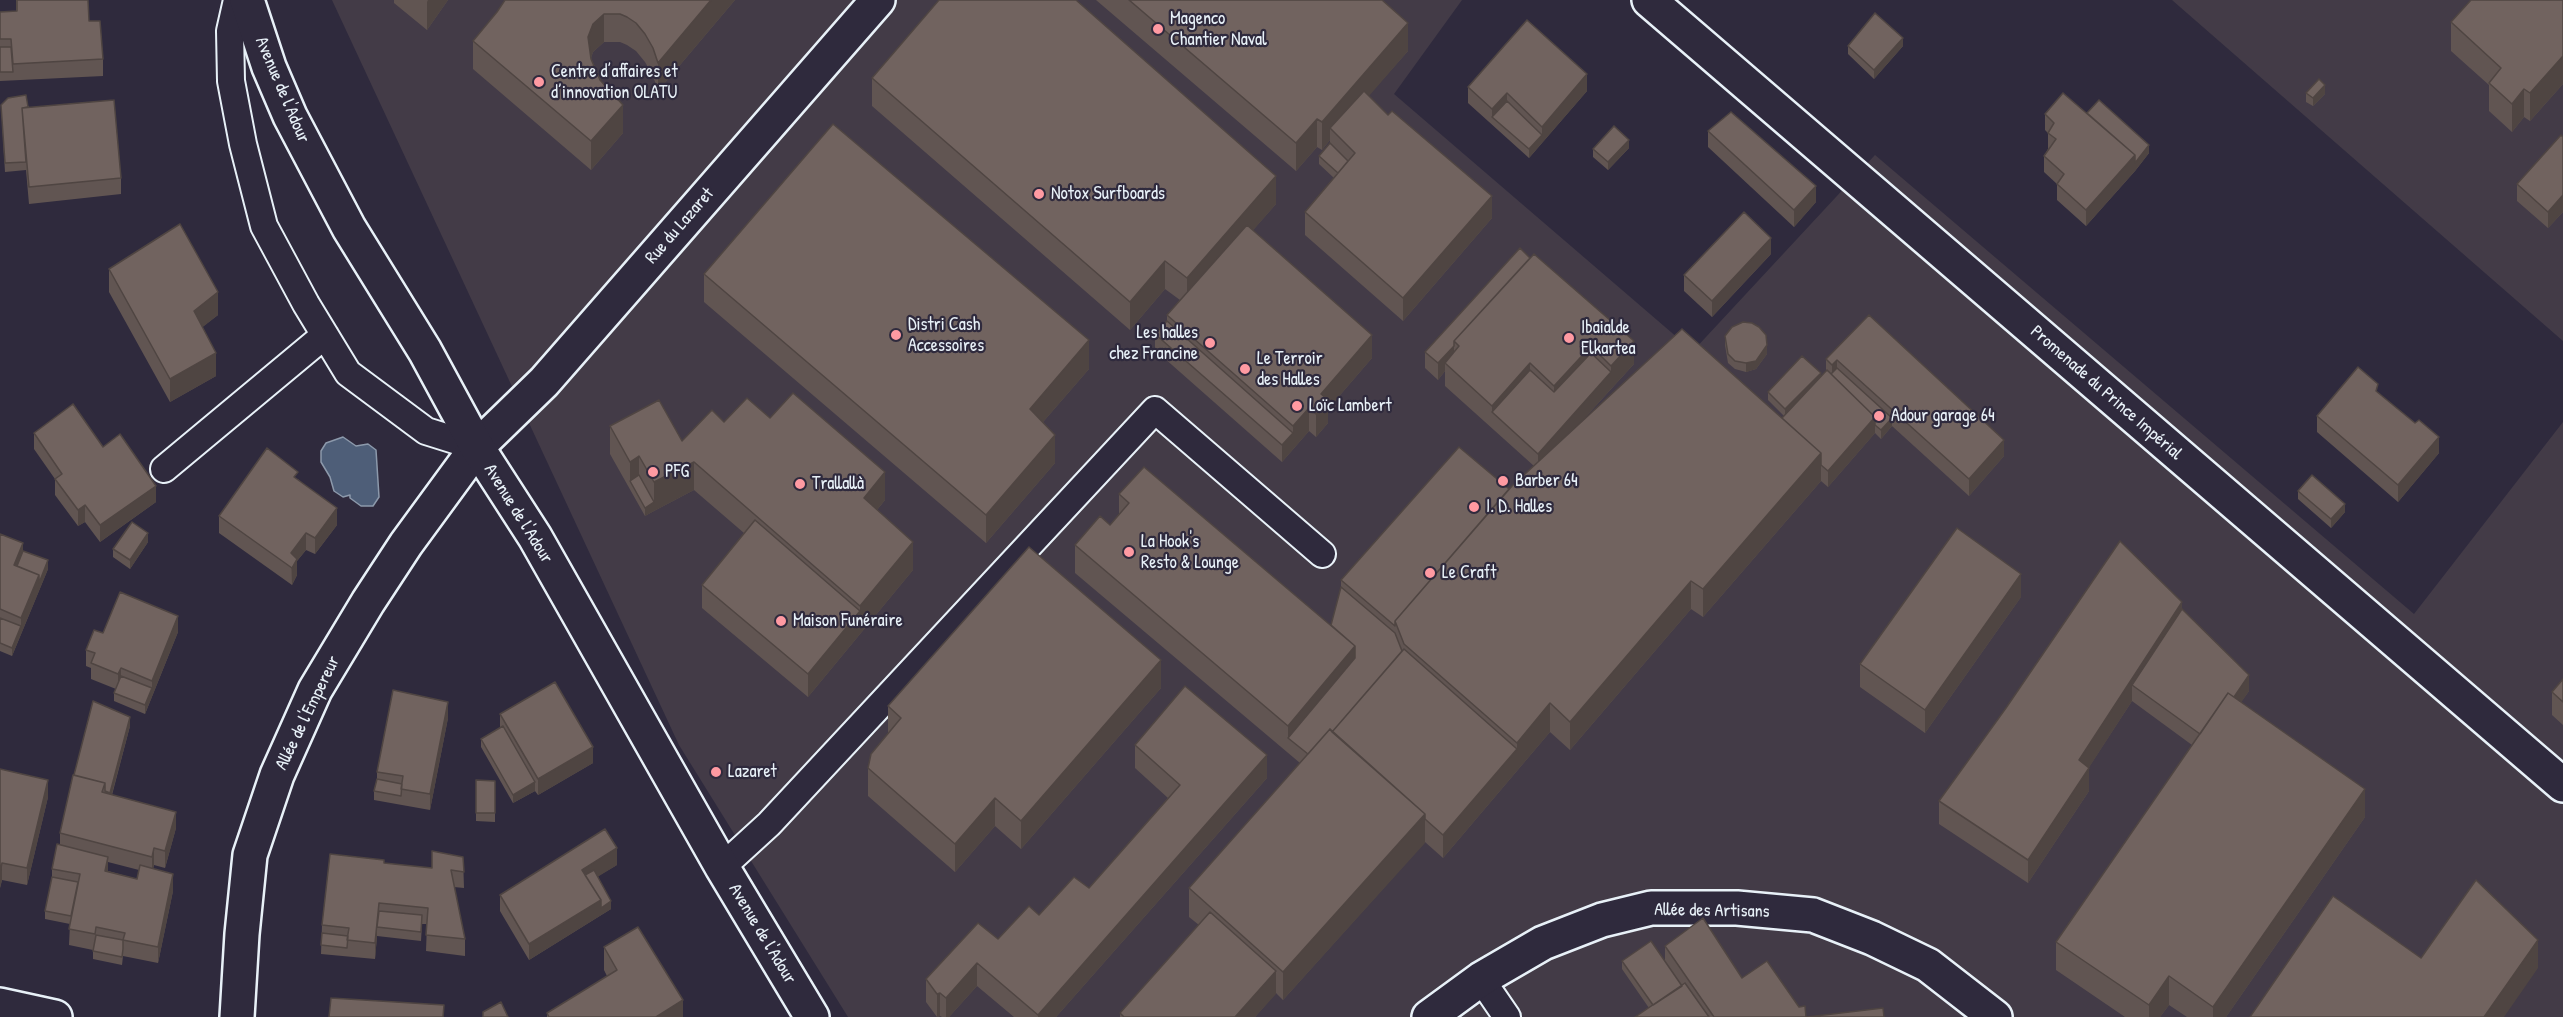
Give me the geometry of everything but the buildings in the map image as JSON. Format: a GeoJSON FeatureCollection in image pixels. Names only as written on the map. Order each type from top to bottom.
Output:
{"type":"FeatureCollection","features":[{"type":"Feature","properties":{"kind":"street","name":"Avenue de l'Adour"},"geometry":{"type":"LineString","coordinates":[[247,0],[269,67],[290,116],[349,228],[425,351],[477,447],[535,537],[722,867],[812,1017]]}},
{"type":"Feature","properties":{"kind":"street","name":"Rue du Lazaret"},"geometry":{"type":"LineString","coordinates":[[477,447],[544,382],[878,0]]}},
{"type":"Feature","properties":{"kind":"street","name":"Promenade du Prince Impérial"},"geometry":{"type":"LineString","coordinates":[[1648,0],[2563,785]]}},
{"type":"Feature","properties":{"kind":"street","name":"Allée de l'Empereur"},"geometry":{"type":"LineString","coordinates":[[237,1017],[250,855],[277,775],[315,690],[368,602],[406,544],[477,447]]}},
{"type":"Feature","properties":{"kind":"street","name":"Allée des Artisans"},"geometry":{"type":"LineString","coordinates":[[1429,1017],[1481,979],[1543,943],[1602,920],[1651,908],[1737,908],[1813,915],[1872,938],[1928,965],[1995,1017]]}},
{"type":"Feature","properties":{"kind":"street"},"geometry":{"type":"LineString","coordinates":[[0,1005],[55,1017]]}},
{"type":"Feature","properties":{"kind":"lane"},"geometry":{"type":"LineString","coordinates":[[237,0],[230,31],[231,81],[243,144],[264,226],[348,373],[426,431],[477,447]]}},
{"type":"Feature","properties":{"kind":"lane"},"geometry":{"type":"LineString","coordinates":[[164,469],[325,334]]}},
{"type":"Feature","properties":{"kind":"lane"},"geometry":{"type":"LineString","coordinates":[[722,867],[769,824],[1155,410],[1322,554]]}},
{"type":"Feature","properties":{"kind":"lane"},"geometry":{"type":"LineString","coordinates":[[1481,979],[1507,1017]]}},
{"type":"Feature","properties":{"kind":"shaded area"},"geometry":{"type":"Polygon","coordinates":[[[332,0],[1462,0],[1394,94],[1693,351],[1875,155],[2414,614],[2563,422],[2563,1017],[848,1017],[679,745],[332,0]]]}},
{"type":"Feature","properties":{"kind":"shaded area"},"geometry":{"type":"Polygon","coordinates":[[[2172,0],[2563,0],[2563,341],[2172,0]]]}},
{"type":"Feature","properties":{"kind":"water"},"geometry":{"type":"Polygon","coordinates":[[[343,437],[356,446],[368,444],[376,450],[379,497],[373,506],[361,506],[350,498],[350,495],[343,497],[334,491],[330,477],[321,462],[321,451],[326,443],[343,437]]]}},
{"type":"Feature","properties":{"kind":"place","name":"Magenco Chantier Naval"},"geometry":{"type":"Point","coordinates":[1158,29]}},
{"type":"Feature","properties":{"kind":"place","name":"Centre d’affaires et d’innovation OLATU"},"geometry":{"type":"Point","coordinates":[539,82]}},
{"type":"Feature","properties":{"kind":"place","name":"Notox Surfboards"},"geometry":{"type":"Point","coordinates":[1039,194]}},
{"type":"Feature","properties":{"kind":"place","name":"Distri Cash Accessoires"},"geometry":{"type":"Point","coordinates":[896,335]}},
{"type":"Feature","properties":{"kind":"place","name":"Ibaialde Elkartea"},"geometry":{"type":"Point","coordinates":[1569,338]}},
{"type":"Feature","properties":{"kind":"place","name":"Les halles chez Francine"},"geometry":{"type":"Point","coordinates":[1210,343]}},
{"type":"Feature","properties":{"kind":"place","name":"Le Terroir des Halles"},"geometry":{"type":"Point","coordinates":[1245,369]}},
{"type":"Feature","properties":{"kind":"place","name":"Loïc Lambert"},"geometry":{"type":"Point","coordinates":[1297,406]}},
{"type":"Feature","properties":{"kind":"place","name":"Adour garage 64"},"geometry":{"type":"Point","coordinates":[1879,416]}},
{"type":"Feature","properties":{"kind":"place","name":"PFG"},"geometry":{"type":"Point","coordinates":[653,472]}},
{"type":"Feature","properties":{"kind":"place","name":"Barber 64"},"geometry":{"type":"Point","coordinates":[1503,481]}},
{"type":"Feature","properties":{"kind":"place","name":"Trallallà"},"geometry":{"type":"Point","coordinates":[800,484]}},
{"type":"Feature","properties":{"kind":"place","name":"I. D. Halles"},"geometry":{"type":"Point","coordinates":[1474,507]}},
{"type":"Feature","properties":{"kind":"place","name":"La Hook's Resto & Lounge"},"geometry":{"type":"Point","coordinates":[1129,552]}},
{"type":"Feature","properties":{"kind":"place","name":"Le Craft"},"geometry":{"type":"Point","coordinates":[1430,573]}},
{"type":"Feature","properties":{"kind":"place","name":"Maison Funéraire"},"geometry":{"type":"Point","coordinates":[781,621]}},
{"type":"Feature","properties":{"kind":"place","name":"Lazaret"},"geometry":{"type":"Point","coordinates":[716,772]}}]}
